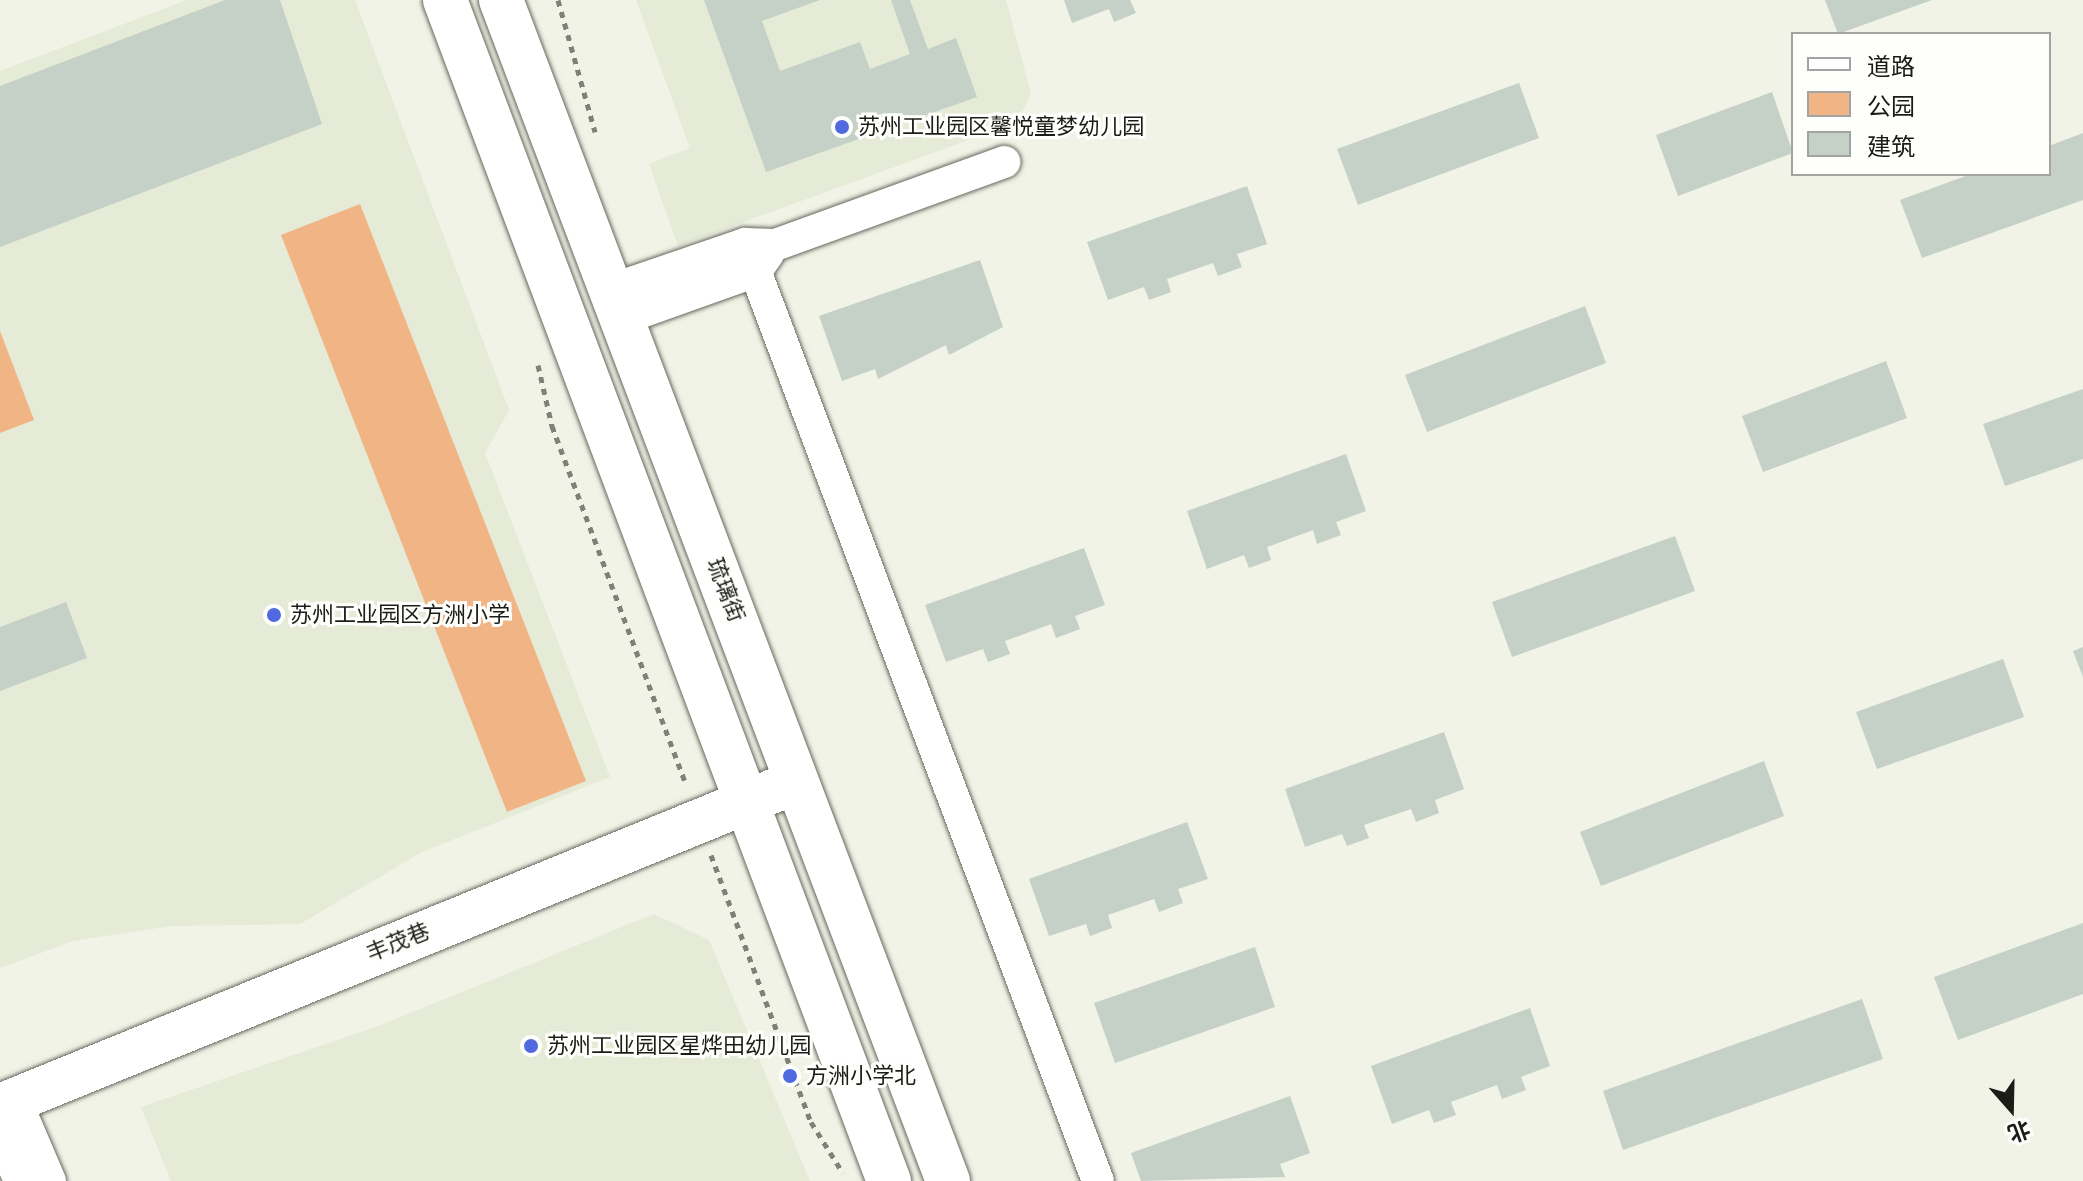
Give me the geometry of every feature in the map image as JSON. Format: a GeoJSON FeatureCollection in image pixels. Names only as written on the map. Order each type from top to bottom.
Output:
{"type":"FeatureCollection","features":[{"type":"Feature","properties":{"kind":"main road"},"geometry":{"type":"LineString","coordinates":[[445,0],[749,801],[889,1181]]}},
{"type":"Feature","properties":{"kind":"main road","name":"琉璃街"},"geometry":{"type":"LineString","coordinates":[[501,0],[948,1181]]}},
{"type":"Feature","properties":{"kind":"main road","name":"丰茂巷"},"geometry":{"type":"LineString","coordinates":[[5,1113],[698,820],[798,781]]}},
{"type":"Feature","properties":{"kind":"street"},"geometry":{"type":"LineString","coordinates":[[617,304],[1004,162]]}},
{"type":"Feature","properties":{"kind":"street"},"geometry":{"type":"LineString","coordinates":[[759,253],[1098,1181]]}},
{"type":"Feature","properties":{"kind":"street"},"geometry":{"type":"LineString","coordinates":[[5,1113],[20,1181]]}},
{"type":"Feature","properties":{"kind":"street"},"geometry":{"type":"LineString","coordinates":[[5,1113],[50,1181]]}},
{"type":"Feature","properties":{"kind":"path"},"geometry":{"type":"LineString","coordinates":[[535,350],[552,426],[811,1122],[847,1181]]}},
{"type":"Feature","properties":{"kind":"shaded area","name":"苏州工业园区方洲小学"},"geometry":{"type":"Polygon","coordinates":[[[187,0],[355,0],[509,410],[485,453],[610,777],[422,852],[300,924],[171,926],[73,941],[0,968],[0,71],[187,0]]]}},
{"type":"Feature","properties":{"kind":"shaded area","name":"苏州工业园区馨悦童梦幼儿园"},"geometry":{"type":"Polygon","coordinates":[[[636,0],[1006,0],[1031,94],[1023,110],[993,131],[678,246],[649,164],[690,148],[636,0]]]}},
{"type":"Feature","properties":{"kind":"shaded area","name":"苏州工业园区星烨田幼儿园"},"geometry":{"type":"Polygon","coordinates":[[[654,914],[709,940],[810,1181],[171,1181],[141,1107],[376,1027],[654,914]]]}},
{"type":"Feature","properties":{"kind":"green space"},"geometry":{"type":"Polygon","coordinates":[[[360,204],[586,781],[507,812],[281,235],[360,204]]]}},
{"type":"Feature","properties":{"kind":"green space"},"geometry":{"type":"Polygon","coordinates":[[[0,331],[34,420],[0,433],[0,331]]]}},
{"type":"Feature","properties":{"kind":"building"},"geometry":{"type":"Polygon","coordinates":[[[225,0],[280,0],[322,124],[0,247],[0,86],[225,0]]]}},
{"type":"Feature","properties":{"kind":"building"},"geometry":{"type":"Polygon","coordinates":[[[704,0],[820,0],[762,21],[780,71],[860,42],[870,69],[910,54],[891,0],[910,0],[928,49],[956,38],[977,97],[766,172],[704,0]]]}},
{"type":"Feature","properties":{"kind":"building"},"geometry":{"type":"Polygon","coordinates":[[[1064,0],[1130,0],[1136,13],[1114,22],[1109,9],[1072,23],[1064,0]]]}},
{"type":"Feature","properties":{"kind":"building"},"geometry":{"type":"Polygon","coordinates":[[[1825,0],[1932,0],[1844,32],[1837,32],[1825,0]]]}},
{"type":"Feature","properties":{"kind":"building"},"geometry":{"type":"Polygon","coordinates":[[[1519,83],[1539,138],[1358,205],[1337,149],[1519,83]]]}},
{"type":"Feature","properties":{"kind":"building"},"geometry":{"type":"Polygon","coordinates":[[[1772,92],[1791,154],[1678,196],[1656,135],[1772,92]]]}},
{"type":"Feature","properties":{"kind":"building"},"geometry":{"type":"Polygon","coordinates":[[[2083,133],[2083,200],[1922,258],[1900,200],[1966,176],[2051,176],[2051,145],[2083,133]]]}},
{"type":"Feature","properties":{"kind":"building"},"geometry":{"type":"Polygon","coordinates":[[[1247,186],[1267,244],[1237,254],[1242,267],[1218,276],[1213,263],[1167,279],[1171,292],[1149,300],[1144,287],[1108,300],[1087,242],[1247,186]]]}},
{"type":"Feature","properties":{"kind":"building"},"geometry":{"type":"Polygon","coordinates":[[[980,260],[1003,327],[949,355],[946,345],[878,379],[875,369],[842,381],[819,316],[980,260]]]}},
{"type":"Feature","properties":{"kind":"building"},"geometry":{"type":"Polygon","coordinates":[[[1585,306],[1606,363],[1427,432],[1405,375],[1585,306]]]}},
{"type":"Feature","properties":{"kind":"building"},"geometry":{"type":"Polygon","coordinates":[[[1886,361],[1907,418],[1763,472],[1742,416],[1886,361]]]}},
{"type":"Feature","properties":{"kind":"building"},"geometry":{"type":"Polygon","coordinates":[[[2083,389],[2083,459],[2005,486],[1983,424],[2083,389]]]}},
{"type":"Feature","properties":{"kind":"building"},"geometry":{"type":"Polygon","coordinates":[[[1346,454],[1366,511],[1336,522],[1341,535],[1317,544],[1313,530],[1267,547],[1271,560],[1249,568],[1244,555],[1207,569],[1187,511],[1346,454]]]}},
{"type":"Feature","properties":{"kind":"building"},"geometry":{"type":"Polygon","coordinates":[[[1675,536],[1695,591],[1512,657],[1492,602],[1675,536]]]}},
{"type":"Feature","properties":{"kind":"building"},"geometry":{"type":"Polygon","coordinates":[[[1084,548],[1105,605],[1075,616],[1080,629],[1056,638],[1051,624],[1005,641],[1010,654],[988,662],[983,649],[946,662],[925,605],[1084,548]]]}},
{"type":"Feature","properties":{"kind":"building"},"geometry":{"type":"Polygon","coordinates":[[[66,602],[87,658],[0,691],[0,627],[66,602]]]}},
{"type":"Feature","properties":{"kind":"building"},"geometry":{"type":"Polygon","coordinates":[[[2083,647],[2083,677],[2073,651],[2083,647]]]}},
{"type":"Feature","properties":{"kind":"building"},"geometry":{"type":"Polygon","coordinates":[[[2003,659],[2024,717],[1877,769],[1856,712],[2003,659]]]}},
{"type":"Feature","properties":{"kind":"building"},"geometry":{"type":"Polygon","coordinates":[[[1444,732],[1464,789],[1435,800],[1439,813],[1416,822],[1411,809],[1364,825],[1369,838],[1347,846],[1342,834],[1305,847],[1285,789],[1444,732]]]}},
{"type":"Feature","properties":{"kind":"building"},"geometry":{"type":"Polygon","coordinates":[[[1764,761],[1784,816],[1601,886],[1580,832],[1764,761]]]}},
{"type":"Feature","properties":{"kind":"building"},"geometry":{"type":"Polygon","coordinates":[[[1187,822],[1208,879],[1178,889],[1183,903],[1159,912],[1154,899],[1108,915],[1112,928],[1090,936],[1086,924],[1049,936],[1029,879],[1187,822]]]}},
{"type":"Feature","properties":{"kind":"building"},"geometry":{"type":"Polygon","coordinates":[[[2083,923],[2083,994],[1958,1040],[1934,977],[2083,923]]]}},
{"type":"Feature","properties":{"kind":"building"},"geometry":{"type":"Polygon","coordinates":[[[1255,947],[1275,1007],[1115,1063],[1094,1003],[1255,947]]]}},
{"type":"Feature","properties":{"kind":"building"},"geometry":{"type":"Polygon","coordinates":[[[1862,999],[1883,1059],[1623,1150],[1603,1091],[1862,999]]]}},
{"type":"Feature","properties":{"kind":"building"},"geometry":{"type":"Polygon","coordinates":[[[1530,1008],[1550,1066],[1521,1077],[1526,1090],[1502,1099],[1497,1085],[1451,1102],[1456,1115],[1434,1123],[1429,1110],[1392,1124],[1371,1066],[1530,1008]]]}},
{"type":"Feature","properties":{"kind":"building"},"geometry":{"type":"Polygon","coordinates":[[[1290,1096],[1310,1153],[1280,1164],[1285,1177],[1141,1181],[1131,1153],[1290,1096]]]}},
{"type":"Feature","properties":{"kind":"place","name":"苏州工业园区馨悦童梦幼儿园"},"geometry":{"type":"Point","coordinates":[842,127]}},
{"type":"Feature","properties":{"kind":"place","name":"苏州工业园区方洲小学"},"geometry":{"type":"Point","coordinates":[274,615]}},
{"type":"Feature","properties":{"kind":"place","name":"苏州工业园区星烨田幼儿园"},"geometry":{"type":"Point","coordinates":[531,1046]}},
{"type":"Feature","properties":{"kind":"place","name":"方洲小学北"},"geometry":{"type":"Point","coordinates":[790,1076]}}]}
